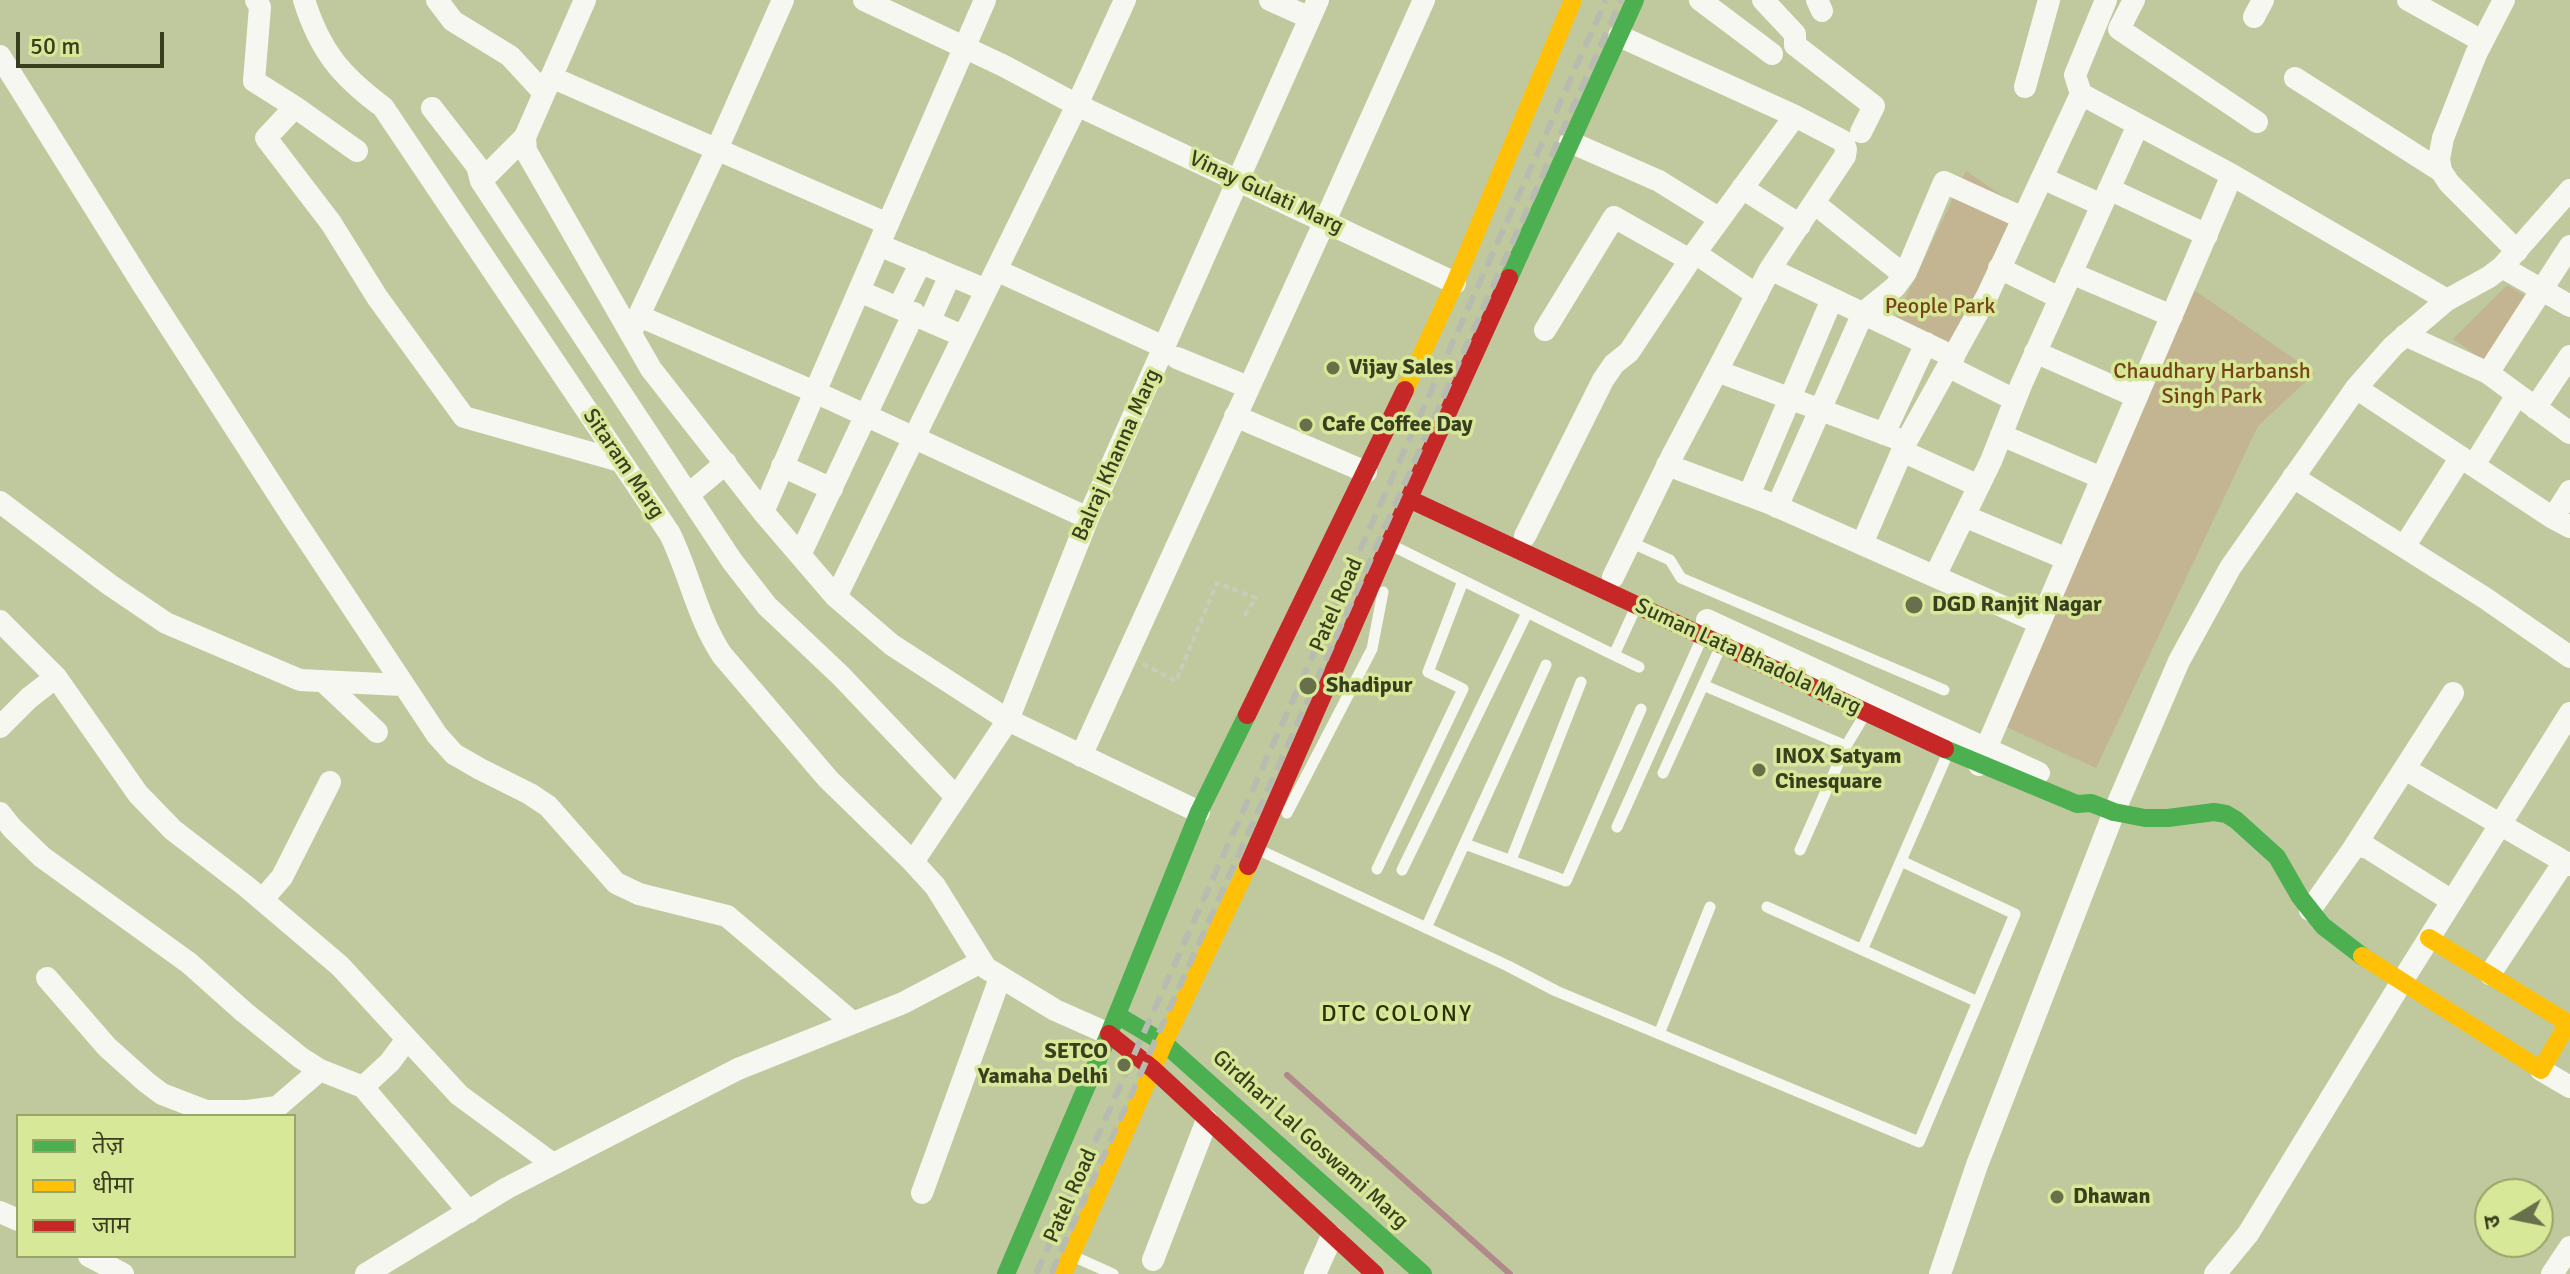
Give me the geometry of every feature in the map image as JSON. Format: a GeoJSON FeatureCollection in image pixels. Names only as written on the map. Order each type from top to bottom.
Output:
{"type":"FeatureCollection","features":[{"type":"Feature","properties":{"kind":"main road","name":"Patel Road"},"geometry":{"type":"LineString","coordinates":[[1006,1274],[1199,812],[1455,283],[1573,0]]}},
{"type":"Feature","properties":{"kind":"main road","name":"Patel Road"},"geometry":{"type":"LineString","coordinates":[[1063,1274],[1164,1043],[1256,849],[1412,492],[1635,0]]}},
{"type":"Feature","properties":{"kind":"main road","name":"Suman Lata Bhadola Marg"},"geometry":{"type":"LineString","coordinates":[[1412,492],[1637,605],[1949,751],[1982,757]]}},
{"type":"Feature","properties":{"kind":"main road","name":"Suman Lata Bhadola Marg"},"geometry":{"type":"LineString","coordinates":[[2091,803],[2114,812],[2157,819],[2214,812],[2226,814],[2277,857],[2310,910],[2337,939],[2401,983],[2541,1070]]}},
{"type":"Feature","properties":{"kind":"main road"},"geometry":{"type":"LineString","coordinates":[[2429,938],[2568,1023],[2567,1032],[2541,1070]]}},
{"type":"Feature","properties":{"kind":"main road","name":"Girdhari Lal Goswami Marg"},"geometry":{"type":"LineString","coordinates":[[1113,1024],[1164,1043],[1423,1274]]}},
{"type":"Feature","properties":{"kind":"main road"},"geometry":{"type":"LineString","coordinates":[[1113,1024],[1153,1069],[1375,1274]]}},
{"type":"Feature","properties":{"kind":"street"},"geometry":{"type":"LineString","coordinates":[[256,0],[260,7],[254,81],[357,151]]}},
{"type":"Feature","properties":{"kind":"street","name":"Sitaram Marg"},"geometry":{"type":"LineString","coordinates":[[304,0],[332,62],[357,88],[383,107],[670,534],[710,634],[722,655],[828,779],[935,886],[981,962],[1000,978],[1055,1010],[1113,1024]]}},
{"type":"Feature","properties":{"kind":"street"},"geometry":{"type":"LineString","coordinates":[[437,0],[453,21],[510,56],[547,85],[717,149],[888,224]]}},
{"type":"Feature","properties":{"kind":"street"},"geometry":{"type":"LineString","coordinates":[[585,0],[524,144],[529,159],[635,324],[651,369],[763,512],[836,597],[892,645],[1008,720],[1199,812]]}},
{"type":"Feature","properties":{"kind":"street"},"geometry":{"type":"LineString","coordinates":[[635,324],[783,0]]}},
{"type":"Feature","properties":{"kind":"street","name":"Vinay Gulati Marg"},"geometry":{"type":"LineString","coordinates":[[864,0],[964,46],[1077,105],[1455,283]]}},
{"type":"Feature","properties":{"kind":"street"},"geometry":{"type":"LineString","coordinates":[[763,512],[985,0]]}},
{"type":"Feature","properties":{"kind":"street"},"geometry":{"type":"LineString","coordinates":[[836,597],[1077,105],[1125,0]]}},
{"type":"Feature","properties":{"kind":"street"},"geometry":{"type":"LineString","coordinates":[[1270,0],[1314,9]]}},
{"type":"Feature","properties":{"kind":"street"},"geometry":{"type":"LineString","coordinates":[[1081,756],[1424,0]]}},
{"type":"Feature","properties":{"kind":"street"},"geometry":{"type":"LineString","coordinates":[[1700,0],[1772,54]]}},
{"type":"Feature","properties":{"kind":"street"},"geometry":{"type":"LineString","coordinates":[[1763,0],[1795,34],[1795,45],[1874,106],[1861,132]]}},
{"type":"Feature","properties":{"kind":"street"},"geometry":{"type":"LineString","coordinates":[[2025,87],[2049,0]]}},
{"type":"Feature","properties":{"kind":"street"},"geometry":{"type":"LineString","coordinates":[[1862,544],[1904,447],[1952,362],[2081,94],[2075,75],[2106,0]]}},
{"type":"Feature","properties":{"kind":"street"},"geometry":{"type":"LineString","coordinates":[[2134,0],[2119,29],[2257,122]]}},
{"type":"Feature","properties":{"kind":"street"},"geometry":{"type":"LineString","coordinates":[[2408,0],[2482,41]]}},
{"type":"Feature","properties":{"kind":"street"},"geometry":{"type":"LineString","coordinates":[[2441,171],[2439,159],[2443,138],[2482,41],[2504,0]]}},
{"type":"Feature","properties":{"kind":"street","name":"Balraj Khanna Marg"},"geometry":{"type":"LineString","coordinates":[[913,862],[1008,720],[1088,518],[1171,352],[1238,180],[1314,9]]}},
{"type":"Feature","properties":{"kind":"street"},"geometry":{"type":"LineString","coordinates":[[1613,577],[1667,465],[1770,269],[1845,156],[1846,149],[1843,141],[1795,116],[1619,36]]}},
{"type":"Feature","properties":{"kind":"street"},"geometry":{"type":"LineString","coordinates":[[0,56],[143,285],[437,735],[454,754],[548,806],[616,883],[639,894],[727,916],[853,1023]]}},
{"type":"Feature","properties":{"kind":"street"},"geometry":{"type":"LineString","coordinates":[[2295,78],[2441,171],[2510,259],[2543,290],[2570,306]]}},
{"type":"Feature","properties":{"kind":"street"},"geometry":{"type":"LineString","coordinates":[[2081,94],[2232,175],[2447,300]]}},
{"type":"Feature","properties":{"kind":"street"},"geometry":{"type":"LineString","coordinates":[[295,107],[266,138],[331,223],[377,297],[464,417],[620,461]]}},
{"type":"Feature","properties":{"kind":"street"},"geometry":{"type":"LineString","coordinates":[[432,108],[477,166],[481,181],[732,561],[767,606],[841,676],[956,797]]}},
{"type":"Feature","properties":{"kind":"street"},"geometry":{"type":"LineString","coordinates":[[1525,536],[1603,380],[1614,364],[1629,352],[1795,116]]}},
{"type":"Feature","properties":{"kind":"street"},"geometry":{"type":"LineString","coordinates":[[1935,576],[1979,486],[2035,352],[2138,125]]}},
{"type":"Feature","properties":{"kind":"street"},"geometry":{"type":"LineString","coordinates":[[481,181],[525,137]]}},
{"type":"Feature","properties":{"kind":"street"},"geometry":{"type":"LineString","coordinates":[[1570,142],[1659,181],[1720,219]]}},
{"type":"Feature","properties":{"kind":"street"},"geometry":{"type":"LineString","coordinates":[[1982,757],[2232,175]]}},
{"type":"Feature","properties":{"kind":"street"},"geometry":{"type":"LineString","coordinates":[[2042,178],[2105,197],[2207,235]]}},
{"type":"Feature","properties":{"kind":"street"},"geometry":{"type":"LineString","coordinates":[[1777,507],[1863,313],[1895,287],[1904,275],[1944,182],[2023,218]]}},
{"type":"Feature","properties":{"kind":"street"},"geometry":{"type":"LineString","coordinates":[[1742,188],[1800,225]]}},
{"type":"Feature","properties":{"kind":"street"},"geometry":{"type":"LineString","coordinates":[[1940,1274],[1977,1165],[2114,812],[2179,661],[2230,568],[2356,388],[2405,335],[2447,300],[2489,277],[2510,259],[2570,191]]}},
{"type":"Feature","properties":{"kind":"street"},"geometry":{"type":"LineString","coordinates":[[1814,203],[1904,275]]}},
{"type":"Feature","properties":{"kind":"street"},"geometry":{"type":"LineString","coordinates":[[1545,330],[1614,217],[1693,257],[1757,295]]}},
{"type":"Feature","properties":{"kind":"street"},"geometry":{"type":"LineString","coordinates":[[879,245],[950,275],[991,280],[1171,352],[1248,387]]}},
{"type":"Feature","properties":{"kind":"street"},"geometry":{"type":"LineString","coordinates":[[2488,373],[2570,246]]}},
{"type":"Feature","properties":{"kind":"street"},"geometry":{"type":"LineString","coordinates":[[914,314],[921,262]]}},
{"type":"Feature","properties":{"kind":"street"},"geometry":{"type":"LineString","coordinates":[[1999,268],[2060,298]]}},
{"type":"Feature","properties":{"kind":"street"},"geometry":{"type":"LineString","coordinates":[[1770,269],[1926,343],[2015,400]]}},
{"type":"Feature","properties":{"kind":"street"},"geometry":{"type":"LineString","coordinates":[[2071,273],[2172,316]]}},
{"type":"Feature","properties":{"kind":"street"},"geometry":{"type":"LineString","coordinates":[[800,555],[914,314],[950,275]]}},
{"type":"Feature","properties":{"kind":"street"},"geometry":{"type":"LineString","coordinates":[[859,291],[963,336]]}},
{"type":"Feature","properties":{"kind":"street"},"geometry":{"type":"LineString","coordinates":[[1749,495],[1832,299]]}},
{"type":"Feature","properties":{"kind":"street"},"geometry":{"type":"LineString","coordinates":[[635,324],[815,392],[1088,518]]}},
{"type":"Feature","properties":{"kind":"street"},"geometry":{"type":"LineString","coordinates":[[2405,335],[2488,373],[2570,433]]}},
{"type":"Feature","properties":{"kind":"street"},"geometry":{"type":"LineString","coordinates":[[1884,434],[1926,343]]}},
{"type":"Feature","properties":{"kind":"street"},"geometry":{"type":"LineString","coordinates":[[2035,352],[2137,397]]}},
{"type":"Feature","properties":{"kind":"street"},"geometry":{"type":"LineString","coordinates":[[2404,547],[2468,461],[2570,356]]}},
{"type":"Feature","properties":{"kind":"street"},"geometry":{"type":"LineString","coordinates":[[1717,371],[1884,434],[1979,486]]}},
{"type":"Feature","properties":{"kind":"street"},"geometry":{"type":"LineString","coordinates":[[2356,388],[2562,522],[2570,491]]}},
{"type":"Feature","properties":{"kind":"street"},"geometry":{"type":"LineString","coordinates":[[1235,416],[1366,472]]}},
{"type":"Feature","properties":{"kind":"street"},"geometry":{"type":"LineString","coordinates":[[2001,435],[2102,478]]}},
{"type":"Feature","properties":{"kind":"street"},"geometry":{"type":"LineString","coordinates":[[688,495],[726,463]]}},
{"type":"Feature","properties":{"kind":"street"},"geometry":{"type":"LineString","coordinates":[[1667,465],[1749,495],[2040,623]]}},
{"type":"Feature","properties":{"kind":"street"},"geometry":{"type":"LineString","coordinates":[[782,466],[832,489]]}},
{"type":"Feature","properties":{"kind":"street"},"geometry":{"type":"LineString","coordinates":[[2293,477],[2485,598],[2570,657]]}},
{"type":"Feature","properties":{"kind":"street","name":"Suman Lata Bhadola Marg"},"geometry":{"type":"LineString","coordinates":[[1412,492],[1525,536],[1982,757],[2079,790],[2091,803]]}},
{"type":"Feature","properties":{"kind":"street"},"geometry":{"type":"LineString","coordinates":[[0,502],[166,623],[300,680],[402,685]]}},
{"type":"Feature","properties":{"kind":"street"},"geometry":{"type":"LineString","coordinates":[[1964,516],[2067,559]]}},
{"type":"Feature","properties":{"kind":"street"},"geometry":{"type":"LineString","coordinates":[[0,621],[56,677],[138,794],[152,809],[194,848],[340,966],[459,1095],[553,1164]]}},
{"type":"Feature","properties":{"kind":"street"},"geometry":{"type":"LineString","coordinates":[[0,727],[56,677]]}},
{"type":"Feature","properties":{"kind":"street"},"geometry":{"type":"LineString","coordinates":[[323,681],[377,732]]}},
{"type":"Feature","properties":{"kind":"street"},"geometry":{"type":"LineString","coordinates":[[2310,910],[2453,693]]}},
{"type":"Feature","properties":{"kind":"street"},"geometry":{"type":"LineString","coordinates":[[2215,1274],[2248,1234],[2501,824],[2564,738],[2570,713]]}},
{"type":"Feature","properties":{"kind":"street"},"geometry":{"type":"LineString","coordinates":[[2405,769],[2567,864],[2490,974]]}},
{"type":"Feature","properties":{"kind":"street"},"geometry":{"type":"LineString","coordinates":[[262,900],[282,877],[330,782]]}},
{"type":"Feature","properties":{"kind":"street"},"geometry":{"type":"LineString","coordinates":[[0,813],[42,857],[189,963],[244,1012],[320,1070],[363,1087],[469,1212]]}},
{"type":"Feature","properties":{"kind":"street"},"geometry":{"type":"LineString","coordinates":[[2353,849],[2359,846],[2368,848],[2452,901]]}},
{"type":"Feature","properties":{"kind":"street"},"geometry":{"type":"LineString","coordinates":[[366,1274],[553,1164],[738,1069],[903,1003],[981,962]]}},
{"type":"Feature","properties":{"kind":"street"},"geometry":{"type":"LineString","coordinates":[[47,978],[107,1047],[146,1082],[162,1094],[206,1111],[277,1107],[320,1070]]}},
{"type":"Feature","properties":{"kind":"street"},"geometry":{"type":"LineString","coordinates":[[922,1193],[1000,978]]}},
{"type":"Feature","properties":{"kind":"street"},"geometry":{"type":"LineString","coordinates":[[363,1087],[390,1062],[407,1039]]}},
{"type":"Feature","properties":{"kind":"street"},"geometry":{"type":"LineString","coordinates":[[2541,1070],[2570,1087]]}},
{"type":"Feature","properties":{"kind":"street"},"geometry":{"type":"LineString","coordinates":[[1153,1260],[1207,1120]]}},
{"type":"Feature","properties":{"kind":"street"},"geometry":{"type":"LineString","coordinates":[[1315,1274],[1332,1236]]}},
{"type":"Feature","properties":{"kind":"street"},"geometry":{"type":"LineString","coordinates":[[2552,1274],[2570,1247]]}},
{"type":"Feature","properties":{"kind":"street"},"geometry":{"type":"LineString","coordinates":[[93,1258],[123,1274]]}},
{"type":"Feature","properties":{"kind":"lane"},"geometry":{"type":"LineString","coordinates":[[1630,542],[1670,560],[1681,578],[1944,690]]}},
{"type":"Feature","properties":{"kind":"lane"},"geometry":{"type":"LineString","coordinates":[[1639,667],[1390,544],[1372,649],[1290,809],[1269,839],[1256,849],[1556,991],[1919,1142],[2015,914],[1901,861]]}},
{"type":"Feature","properties":{"kind":"lane"},"geometry":{"type":"LineString","coordinates":[[1377,869],[1463,689],[1428,672],[1463,581]]}},
{"type":"Feature","properties":{"kind":"lane"},"geometry":{"type":"LineString","coordinates":[[1614,655],[1637,605]]}},
{"type":"Feature","properties":{"kind":"lane"},"geometry":{"type":"LineString","coordinates":[[1402,870],[1527,613]]}},
{"type":"Feature","properties":{"kind":"lane"},"geometry":{"type":"LineString","coordinates":[[1617,827],[1703,636]]}},
{"type":"Feature","properties":{"kind":"lane"},"geometry":{"type":"LineString","coordinates":[[1663,773],[1722,645]]}},
{"type":"Feature","properties":{"kind":"lane"},"geometry":{"type":"LineString","coordinates":[[1426,928],[1546,665]]}},
{"type":"Feature","properties":{"kind":"lane"},"geometry":{"type":"LineString","coordinates":[[1511,860],[1581,682]]}},
{"type":"Feature","properties":{"kind":"lane"},"geometry":{"type":"LineString","coordinates":[[1703,685],[1846,746]]}},
{"type":"Feature","properties":{"kind":"lane"},"geometry":{"type":"LineString","coordinates":[[1465,844],[1566,881],[1641,709]]}},
{"type":"Feature","properties":{"kind":"lane"},"geometry":{"type":"LineString","coordinates":[[1800,850],[1846,746],[1866,712]]}},
{"type":"Feature","properties":{"kind":"lane"},"geometry":{"type":"LineString","coordinates":[[1862,950],[1949,751]]}},
{"type":"Feature","properties":{"kind":"lane"},"geometry":{"type":"LineString","coordinates":[[1659,1034],[1710,907]]}},
{"type":"Feature","properties":{"kind":"lane"},"geometry":{"type":"LineString","coordinates":[[1767,907],[1978,1002]]}},
{"type":"Feature","properties":{"kind":"lane"},"geometry":{"type":"LineString","coordinates":[[1071,1255],[1113,1274]]}},
{"type":"Feature","properties":{"kind":"path"},"geometry":{"type":"LineString","coordinates":[[1127,655],[1176,681],[1217,583],[1256,598],[1243,618]]}},
{"type":"Feature","properties":{"kind":"green space","name":"People Park"},"geometry":{"type":"Polygon","coordinates":[[[1966,171],[2019,207],[1959,354],[1893,324],[1966,171]]]}},
{"type":"Feature","properties":{"kind":"green space"},"geometry":{"type":"Polygon","coordinates":[[[2507,285],[2526,296],[2487,363],[2453,339],[2507,285]]]}},
{"type":"Feature","properties":{"kind":"green space","name":"Chaudhary Harbansh Singh Park"},"geometry":{"type":"Polygon","coordinates":[[[2191,288],[2315,373],[2258,426],[2096,768],[2002,725],[2191,288]]]}},
{"type":"Feature","properties":{"kind":"waterway"},"geometry":{"type":"LineString","coordinates":[[1287,1075],[1510,1274]]}},
{"type":"Feature","properties":{"kind":"railway"},"geometry":{"type":"LineString","coordinates":[[1036,1274],[1606,0]]}},
{"type":"Feature","properties":{"kind":"railway"},"geometry":{"type":"LineString","coordinates":[[1051,1274],[1621,0]]}},
{"type":"Feature","properties":{"kind":"traffic: fast"},"geometry":{"type":"LineString","coordinates":[[1509,278],[1635,0]]}},
{"type":"Feature","properties":{"kind":"traffic: fast"},"geometry":{"type":"LineString","coordinates":[[1006,1274],[1109,1034],[1199,812],[1247,715]]}},
{"type":"Feature","properties":{"kind":"traffic: fast"},"geometry":{"type":"LineString","coordinates":[[1945,749],[2077,804],[2091,803],[2114,812],[2145,818],[2214,812],[2226,814],[2277,857],[2300,897],[2323,926],[2362,956]]}},
{"type":"Feature","properties":{"kind":"traffic: fast"},"geometry":{"type":"LineString","coordinates":[[1117,1015],[1164,1043],[1423,1274]]}},
{"type":"Feature","properties":{"kind":"traffic: slow"},"geometry":{"type":"LineString","coordinates":[[1405,390],[1455,283],[1573,0]]}},
{"type":"Feature","properties":{"kind":"traffic: slow"},"geometry":{"type":"LineString","coordinates":[[1063,1274],[1164,1043],[1248,866]]}},
{"type":"Feature","properties":{"kind":"traffic: slow"},"geometry":{"type":"LineString","coordinates":[[2362,956],[2541,1070],[2568,1023],[2429,938]]}},
{"type":"Feature","properties":{"kind":"traffic: jam"},"geometry":{"type":"LineString","coordinates":[[1248,866],[1509,278]]}},
{"type":"Feature","properties":{"kind":"traffic: jam"},"geometry":{"type":"LineString","coordinates":[[1247,715],[1405,390]]}},
{"type":"Feature","properties":{"kind":"traffic: jam"},"geometry":{"type":"LineString","coordinates":[[1409,499],[1945,749]]}},
{"type":"Feature","properties":{"kind":"traffic: jam"},"geometry":{"type":"LineString","coordinates":[[1109,1034],[1153,1069],[1375,1274]]}},
{"type":"Feature","properties":{"kind":"place","name":"Vijay Sales"},"geometry":{"type":"Point","coordinates":[1333,368]}},
{"type":"Feature","properties":{"kind":"place","name":"Cafe Coffee Day"},"geometry":{"type":"Point","coordinates":[1306,425]}},
{"type":"Feature","properties":{"kind":"place","name":"DGD Ranjit Nagar"},"geometry":{"type":"Point","coordinates":[1914,605]}},
{"type":"Feature","properties":{"kind":"place","name":"Shadipur"},"geometry":{"type":"Point","coordinates":[1308,686]}},
{"type":"Feature","properties":{"kind":"place","name":"INOX Satyam Cinesquare"},"geometry":{"type":"Point","coordinates":[1759,770]}},
{"type":"Feature","properties":{"kind":"place","name":"SETCO Yamaha Delhi"},"geometry":{"type":"Point","coordinates":[1124,1065]}},
{"type":"Feature","properties":{"kind":"place","name":"Dhawan"},"geometry":{"type":"Point","coordinates":[2057,1197]}},
{"type":"Feature","properties":{"kind":"district","name":"DTC COLONY"},"geometry":{"type":"Point","coordinates":[1397,1015]}}]}
